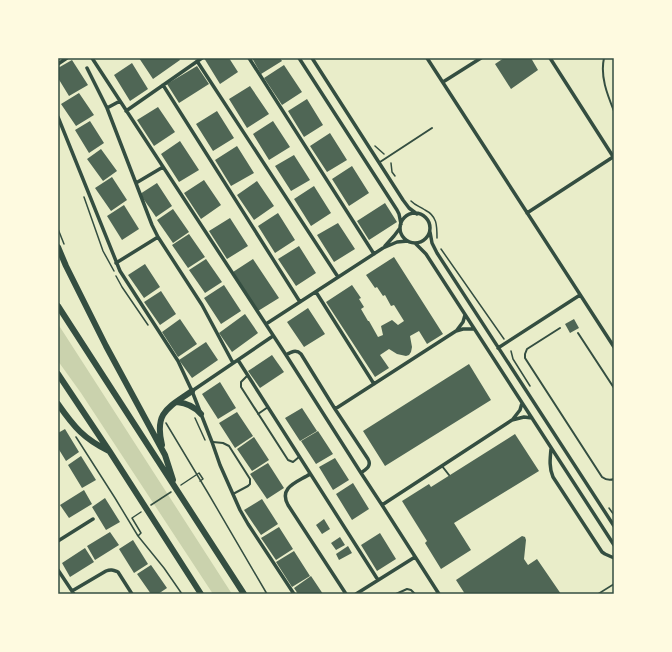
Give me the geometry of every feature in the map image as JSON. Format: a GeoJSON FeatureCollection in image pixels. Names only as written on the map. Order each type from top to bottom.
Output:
{"type":"FeatureCollection","features":[{"type":"Feature","properties":{"kind":"main road"},"geometry":{"type":"LineString","coordinates":[[58,247],[106,346],[164,455],[177,488]]}},
{"type":"Feature","properties":{"kind":"main road"},"geometry":{"type":"LineString","coordinates":[[58,306],[177,488],[244,594]]}},
{"type":"Feature","properties":{"kind":"main road"},"geometry":{"type":"LineString","coordinates":[[58,374],[201,594]]}},
{"type":"Feature","properties":{"kind":"main road"},"geometry":{"type":"LineString","coordinates":[[164,455],[160,430],[162,416],[171,405],[192,391]]}},
{"type":"Feature","properties":{"kind":"main road"},"geometry":{"type":"LineString","coordinates":[[177,402],[190,405],[201,414]]}},
{"type":"Feature","properties":{"kind":"main road"},"geometry":{"type":"LineString","coordinates":[[58,404],[77,429],[92,442],[110,452]]}},
{"type":"Feature","properties":{"kind":"street"},"geometry":{"type":"LineString","coordinates":[[58,64],[67,58]]}},
{"type":"Feature","properties":{"kind":"street"},"geometry":{"type":"LineString","coordinates":[[92,58],[266,324],[360,473],[439,594]]}},
{"type":"Feature","properties":{"kind":"street"},"geometry":{"type":"LineString","coordinates":[[126,112],[202,58]]}},
{"type":"Feature","properties":{"kind":"street"},"geometry":{"type":"LineString","coordinates":[[249,58],[374,254]]}},
{"type":"Feature","properties":{"kind":"street"},"geometry":{"type":"LineString","coordinates":[[299,58],[397,210],[401,219],[401,232],[408,241]]}},
{"type":"Feature","properties":{"kind":"street"},"geometry":{"type":"LineString","coordinates":[[312,58],[403,200],[417,214],[428,220],[434,248],[614,526]]}},
{"type":"Feature","properties":{"kind":"street"},"geometry":{"type":"LineString","coordinates":[[427,58],[614,347]]}},
{"type":"Feature","properties":{"kind":"street"},"geometry":{"type":"LineString","coordinates":[[443,82],[481,58]]}},
{"type":"Feature","properties":{"kind":"street"},"geometry":{"type":"LineString","coordinates":[[528,213],[614,158],[550,58]]}},
{"type":"Feature","properties":{"kind":"street"},"geometry":{"type":"LineString","coordinates":[[197,61],[338,277]]}},
{"type":"Feature","properties":{"kind":"street"},"geometry":{"type":"LineString","coordinates":[[87,68],[107,108],[152,225],[158,237],[202,305],[233,363]]}},
{"type":"Feature","properties":{"kind":"street"},"geometry":{"type":"LineString","coordinates":[[163,85],[300,302]]}},
{"type":"Feature","properties":{"kind":"street"},"geometry":{"type":"LineString","coordinates":[[107,108],[120,101]]}},
{"type":"Feature","properties":{"kind":"street"},"geometry":{"type":"LineString","coordinates":[[58,117],[116,263],[125,280],[178,361],[192,391],[220,465],[233,494],[248,524],[294,594]]}},
{"type":"Feature","properties":{"kind":"street"},"geometry":{"type":"LineString","coordinates":[[136,183],[162,167]]}},
{"type":"Feature","properties":{"kind":"street"},"geometry":{"type":"LineString","coordinates":[[266,324],[383,248],[391,241],[404,218],[408,215],[417,214]]}},
{"type":"Feature","properties":{"kind":"street"},"geometry":{"type":"LineString","coordinates":[[415,243],[424,240],[430,232]]}},
{"type":"Feature","properties":{"kind":"street"},"geometry":{"type":"LineString","coordinates":[[116,263],[158,237]]}},
{"type":"Feature","properties":{"kind":"street"},"geometry":{"type":"LineString","coordinates":[[383,248],[398,242],[408,241],[415,243],[426,254],[614,545]]}},
{"type":"Feature","properties":{"kind":"street"},"geometry":{"type":"LineString","coordinates":[[316,292],[374,384]]}},
{"type":"Feature","properties":{"kind":"street"},"geometry":{"type":"LineString","coordinates":[[498,348],[580,295]]}},
{"type":"Feature","properties":{"kind":"street"},"geometry":{"type":"LineString","coordinates":[[335,409],[456,331],[461,326],[465,315]]}},
{"type":"Feature","properties":{"kind":"street"},"geometry":{"type":"LineString","coordinates":[[456,331],[463,329],[474,329]]}},
{"type":"Feature","properties":{"kind":"street"},"geometry":{"type":"LineString","coordinates":[[192,391],[273,336]]}},
{"type":"Feature","properties":{"kind":"street"},"geometry":{"type":"LineString","coordinates":[[286,355],[295,351],[301,354],[335,409],[370,461],[370,465],[360,473]]}},
{"type":"Feature","properties":{"kind":"street"},"geometry":{"type":"LineString","coordinates":[[238,360],[378,580]]}},
{"type":"Feature","properties":{"kind":"street"},"geometry":{"type":"LineString","coordinates":[[382,505],[512,420],[520,410],[522,403]]}},
{"type":"Feature","properties":{"kind":"street"},"geometry":{"type":"LineString","coordinates":[[512,420],[524,417],[532,418]]}},
{"type":"Feature","properties":{"kind":"street"},"geometry":{"type":"LineString","coordinates":[[551,447],[550,466],[554,477],[602,552],[614,558]]}},
{"type":"Feature","properties":{"kind":"street"},"geometry":{"type":"LineString","coordinates":[[310,474],[288,488],[284,495],[288,505],[346,594]]}},
{"type":"Feature","properties":{"kind":"street"},"geometry":{"type":"LineString","coordinates":[[58,541],[93,519]]}},
{"type":"Feature","properties":{"kind":"street"},"geometry":{"type":"LineString","coordinates":[[356,594],[415,558]]}},
{"type":"Feature","properties":{"kind":"street"},"geometry":{"type":"LineString","coordinates":[[58,570],[73,593],[106,571],[114,570],[118,572],[132,594]]}},
{"type":"Feature","properties":{"kind":"lane"},"geometry":{"type":"LineString","coordinates":[[604,58],[603,76],[607,93],[614,110]]}},
{"type":"Feature","properties":{"kind":"lane"},"geometry":{"type":"LineString","coordinates":[[379,162],[432,128]]}},
{"type":"Feature","properties":{"kind":"lane"},"geometry":{"type":"LineString","coordinates":[[560,328],[528,349],[525,354],[525,358],[602,477],[607,480],[614,479]]}},
{"type":"Feature","properties":{"kind":"lane"},"geometry":{"type":"LineString","coordinates":[[578,333],[614,388]]}},
{"type":"Feature","properties":{"kind":"lane"},"geometry":{"type":"LineString","coordinates":[[247,376],[241,382],[240,387],[288,460],[291,462],[294,461],[299,456]]}},
{"type":"Feature","properties":{"kind":"lane"},"geometry":{"type":"LineString","coordinates":[[258,414],[268,407]]}},
{"type":"Feature","properties":{"kind":"lane"},"geometry":{"type":"LineString","coordinates":[[212,442],[223,443],[229,446],[250,479],[250,484],[248,486],[233,494]]}},
{"type":"Feature","properties":{"kind":"lane"},"geometry":{"type":"LineString","coordinates":[[442,466],[449,475]]}},
{"type":"Feature","properties":{"kind":"lane"},"geometry":{"type":"LineString","coordinates":[[396,594],[407,589],[411,590],[415,594]]}},
{"type":"Feature","properties":{"kind":"path"},"geometry":{"type":"LineString","coordinates":[[390,163],[392,172],[396,178]]}},
{"type":"Feature","properties":{"kind":"path"},"geometry":{"type":"LineString","coordinates":[[82,191],[103,251],[122,287],[150,329]]}},
{"type":"Feature","properties":{"kind":"path"},"geometry":{"type":"LineString","coordinates":[[410,200],[415,205],[434,216],[437,228],[437,242]]}},
{"type":"Feature","properties":{"kind":"path"},"geometry":{"type":"LineString","coordinates":[[58,229],[64,243]]}},
{"type":"Feature","properties":{"kind":"path"},"geometry":{"type":"LineString","coordinates":[[442,249],[504,339]]}},
{"type":"Feature","properties":{"kind":"path"},"geometry":{"type":"LineString","coordinates":[[511,351],[513,359],[533,390]]}},
{"type":"Feature","properties":{"kind":"path"},"geometry":{"type":"LineString","coordinates":[[162,416],[267,594]]}},
{"type":"Feature","properties":{"kind":"path"},"geometry":{"type":"LineString","coordinates":[[74,434],[138,536],[164,568],[182,594]]}},
{"type":"Feature","properties":{"kind":"path"},"geometry":{"type":"LineString","coordinates":[[150,506],[199,473],[203,479],[200,481]]}},
{"type":"Feature","properties":{"kind":"path"},"geometry":{"type":"LineString","coordinates":[[138,536],[141,534],[132,518],[144,510]]}},
{"type":"Feature","properties":{"kind":"path"},"geometry":{"type":"LineString","coordinates":[[598,594],[614,584]]}},
{"type":"Feature","properties":{"kind":"green space"},"geometry":{"type":"Polygon","coordinates":[[[58,324],[232,594],[213,594],[81,393],[58,361],[58,324]]]}},
{"type":"Feature","properties":{"kind":"building"},"geometry":{"type":"Polygon","coordinates":[[[139,58],[179,58],[180,60],[153,79],[139,58]]]}},
{"type":"Feature","properties":{"kind":"building"},"geometry":{"type":"Polygon","coordinates":[[[204,58],[229,58],[238,72],[220,84],[204,58]]]}},
{"type":"Feature","properties":{"kind":"building"},"geometry":{"type":"Polygon","coordinates":[[[252,58],[280,58],[282,61],[261,74],[252,58]]]}},
{"type":"Feature","properties":{"kind":"building"},"geometry":{"type":"Polygon","coordinates":[[[504,58],[531,58],[538,70],[511,89],[495,64],[504,58]]]}},
{"type":"Feature","properties":{"kind":"building"},"geometry":{"type":"Polygon","coordinates":[[[72,60],[88,85],[69,96],[58,78],[58,68],[72,60]]]}},
{"type":"Feature","properties":{"kind":"building"},"geometry":{"type":"Polygon","coordinates":[[[132,63],[148,89],[130,101],[114,75],[132,63]]]}},
{"type":"Feature","properties":{"kind":"building"},"geometry":{"type":"Polygon","coordinates":[[[284,65],[302,92],[282,105],[264,78],[284,65]]]}},
{"type":"Feature","properties":{"kind":"building"},"geometry":{"type":"Polygon","coordinates":[[[197,66],[209,84],[179,103],[167,84],[197,66]]]}},
{"type":"Feature","properties":{"kind":"building"},"geometry":{"type":"Polygon","coordinates":[[[250,86],[269,114],[247,128],[229,99],[250,86]]]}},
{"type":"Feature","properties":{"kind":"building"},"geometry":{"type":"Polygon","coordinates":[[[79,93],[94,115],[76,126],[61,104],[79,93]]]}},
{"type":"Feature","properties":{"kind":"building"},"geometry":{"type":"Polygon","coordinates":[[[307,99],[323,125],[304,137],[288,111],[307,99]]]}},
{"type":"Feature","properties":{"kind":"building"},"geometry":{"type":"Polygon","coordinates":[[[158,107],[175,132],[154,146],[137,120],[158,107]]]}},
{"type":"Feature","properties":{"kind":"building"},"geometry":{"type":"Polygon","coordinates":[[[217,111],[234,138],[213,151],[196,124],[217,111]]]}},
{"type":"Feature","properties":{"kind":"building"},"geometry":{"type":"Polygon","coordinates":[[[90,121],[104,143],[89,153],[75,130],[90,121]]]}},
{"type":"Feature","properties":{"kind":"building"},"geometry":{"type":"Polygon","coordinates":[[[273,121],[290,147],[269,160],[253,134],[273,121]]]}},
{"type":"Feature","properties":{"kind":"building"},"geometry":{"type":"Polygon","coordinates":[[[330,133],[347,160],[327,172],[310,146],[330,133]]]}},
{"type":"Feature","properties":{"kind":"building"},"geometry":{"type":"Polygon","coordinates":[[[180,141],[199,170],[179,182],[161,154],[180,141]]]}},
{"type":"Feature","properties":{"kind":"building"},"geometry":{"type":"Polygon","coordinates":[[[237,146],[254,173],[231,186],[215,160],[237,146]]]}},
{"type":"Feature","properties":{"kind":"building"},"geometry":{"type":"Polygon","coordinates":[[[101,149],[117,171],[103,181],[87,159],[101,149]]]}},
{"type":"Feature","properties":{"kind":"building"},"geometry":{"type":"Polygon","coordinates":[[[294,155],[310,180],[291,191],[275,166],[294,155]]]}},
{"type":"Feature","properties":{"kind":"building"},"geometry":{"type":"Polygon","coordinates":[[[352,166],[369,193],[349,206],[332,179],[352,166]]]}},
{"type":"Feature","properties":{"kind":"building"},"geometry":{"type":"Polygon","coordinates":[[[112,177],[127,200],[111,211],[95,188],[112,177]]]}},
{"type":"Feature","properties":{"kind":"building"},"geometry":{"type":"Polygon","coordinates":[[[204,180],[221,205],[201,219],[184,193],[204,180]]]}},
{"type":"Feature","properties":{"kind":"building"},"geometry":{"type":"Polygon","coordinates":[[[257,181],[274,206],[254,220],[237,195],[257,181]]]}},
{"type":"Feature","properties":{"kind":"building"},"geometry":{"type":"Polygon","coordinates":[[[157,183],[172,206],[156,217],[140,194],[157,183]]]}},
{"type":"Feature","properties":{"kind":"building"},"geometry":{"type":"Polygon","coordinates":[[[314,186],[331,213],[311,226],[294,199],[314,186]]]}},
{"type":"Feature","properties":{"kind":"building"},"geometry":{"type":"Polygon","coordinates":[[[385,203],[397,222],[369,240],[357,221],[385,203]]]}},
{"type":"Feature","properties":{"kind":"building"},"geometry":{"type":"Polygon","coordinates":[[[124,205],[139,229],[122,240],[107,216],[124,205]]]}},
{"type":"Feature","properties":{"kind":"building"},"geometry":{"type":"Polygon","coordinates":[[[173,209],[189,232],[173,243],[157,220],[173,209]]]}},
{"type":"Feature","properties":{"kind":"building"},"geometry":{"type":"Polygon","coordinates":[[[278,213],[295,240],[275,253],[258,226],[278,213]]]}},
{"type":"Feature","properties":{"kind":"building"},"geometry":{"type":"Polygon","coordinates":[[[230,218],[248,246],[227,259],[209,231],[230,218]]]}},
{"type":"Feature","properties":{"kind":"building"},"geometry":{"type":"Polygon","coordinates":[[[338,223],[355,249],[334,262],[317,235],[338,223]]]}},
{"type":"Feature","properties":{"kind":"building"},"geometry":{"type":"Polygon","coordinates":[[[189,234],[205,257],[188,268],[172,245],[189,234]]]}},
{"type":"Feature","properties":{"kind":"building"},"geometry":{"type":"Polygon","coordinates":[[[299,246],[316,273],[296,286],[278,259],[299,246]]]}},
{"type":"Feature","properties":{"kind":"building"},"geometry":{"type":"Polygon","coordinates":[[[394,257],[443,334],[427,344],[419,331],[410,336],[412,347],[411,352],[406,356],[397,354],[389,349],[380,355],[389,368],[375,377],[326,302],[352,285],[361,298],[359,299],[364,307],[361,309],[368,321],[378,337],[383,335],[381,326],[392,320],[398,325],[404,321],[394,305],[391,306],[385,295],[383,296],[377,287],[375,288],[366,275],[394,257]]]}},
{"type":"Feature","properties":{"kind":"building"},"geometry":{"type":"Polygon","coordinates":[[[206,259],[222,282],[205,293],[189,270],[206,259]]]}},
{"type":"Feature","properties":{"kind":"building"},"geometry":{"type":"Polygon","coordinates":[[[253,259],[279,298],[258,311],[233,272],[253,259]]]}},
{"type":"Feature","properties":{"kind":"building"},"geometry":{"type":"Polygon","coordinates":[[[145,264],[160,287],[144,298],[128,275],[145,264]]]}},
{"type":"Feature","properties":{"kind":"building"},"geometry":{"type":"Polygon","coordinates":[[[224,285],[241,311],[221,324],[204,298],[224,285]]]}},
{"type":"Feature","properties":{"kind":"building"},"geometry":{"type":"Polygon","coordinates":[[[161,291],[176,314],[160,325],[144,302],[161,291]]]}},
{"type":"Feature","properties":{"kind":"building"},"geometry":{"type":"Polygon","coordinates":[[[308,308],[325,334],[304,347],[287,322],[308,308]]]}},
{"type":"Feature","properties":{"kind":"building"},"geometry":{"type":"Polygon","coordinates":[[[245,314],[258,333],[232,352],[219,333],[245,314]]]}},
{"type":"Feature","properties":{"kind":"building"},"geometry":{"type":"Polygon","coordinates":[[[180,319],[197,344],[178,357],[162,332],[180,319]]]}},
{"type":"Feature","properties":{"kind":"building"},"geometry":{"type":"Polygon","coordinates":[[[574,319],[579,328],[570,333],[565,324],[574,319]]]}},
{"type":"Feature","properties":{"kind":"building"},"geometry":{"type":"Polygon","coordinates":[[[206,342],[218,360],[192,378],[179,360],[206,342]]]}},
{"type":"Feature","properties":{"kind":"building"},"geometry":{"type":"Polygon","coordinates":[[[272,355],[284,372],[260,388],[248,371],[272,355]]]}},
{"type":"Feature","properties":{"kind":"building"},"geometry":{"type":"Polygon","coordinates":[[[469,364],[491,400],[385,466],[363,431],[469,364]]]}},
{"type":"Feature","properties":{"kind":"building"},"geometry":{"type":"Polygon","coordinates":[[[220,382],[236,408],[218,419],[202,394],[220,382]]]}},
{"type":"Feature","properties":{"kind":"building"},"geometry":{"type":"Polygon","coordinates":[[[302,408],[317,431],[300,441],[285,418],[302,408]]]}},
{"type":"Feature","properties":{"kind":"building"},"geometry":{"type":"Polygon","coordinates":[[[237,412],[253,436],[235,448],[219,423],[237,412]]]}},
{"type":"Feature","properties":{"kind":"building"},"geometry":{"type":"Polygon","coordinates":[[[65,429],[79,452],[66,461],[58,448],[58,433],[65,429]]]}},
{"type":"Feature","properties":{"kind":"building"},"geometry":{"type":"Polygon","coordinates":[[[318,431],[333,454],[316,464],[301,441],[318,431]]]}},
{"type":"Feature","properties":{"kind":"building"},"geometry":{"type":"Polygon","coordinates":[[[515,434],[539,471],[454,523],[471,550],[441,569],[425,543],[427,541],[402,501],[429,484],[431,487],[515,434]]]}},
{"type":"Feature","properties":{"kind":"building"},"geometry":{"type":"Polygon","coordinates":[[[254,437],[269,460],[252,471],[237,449],[254,437]]]}},
{"type":"Feature","properties":{"kind":"building"},"geometry":{"type":"Polygon","coordinates":[[[81,456],[96,480],[82,488],[68,465],[81,456]]]}},
{"type":"Feature","properties":{"kind":"building"},"geometry":{"type":"Polygon","coordinates":[[[335,458],[349,480],[333,490],[319,467],[335,458]]]}},
{"type":"Feature","properties":{"kind":"building"},"geometry":{"type":"Polygon","coordinates":[[[268,463],[284,488],[267,499],[250,474],[268,463]]]}},
{"type":"Feature","properties":{"kind":"building"},"geometry":{"type":"Polygon","coordinates":[[[353,483],[369,509],[352,520],[336,494],[353,483]]]}},
{"type":"Feature","properties":{"kind":"building"},"geometry":{"type":"Polygon","coordinates":[[[84,490],[92,504],[69,518],[60,505],[84,490]]]}},
{"type":"Feature","properties":{"kind":"building"},"geometry":{"type":"Polygon","coordinates":[[[105,498],[120,522],[106,530],[92,507],[105,498]]]}},
{"type":"Feature","properties":{"kind":"building"},"geometry":{"type":"Polygon","coordinates":[[[262,499],[278,524],[261,535],[244,510],[262,499]]]}},
{"type":"Feature","properties":{"kind":"building"},"geometry":{"type":"Polygon","coordinates":[[[324,519],[330,529],[322,534],[316,525],[324,519]]]}},
{"type":"Feature","properties":{"kind":"building"},"geometry":{"type":"Polygon","coordinates":[[[279,527],[293,549],[276,560],[261,538],[279,527]]]}},
{"type":"Feature","properties":{"kind":"building"},"geometry":{"type":"Polygon","coordinates":[[[110,532],[119,545],[95,560],[87,546],[110,532]]]}},
{"type":"Feature","properties":{"kind":"building"},"geometry":{"type":"Polygon","coordinates":[[[380,533],[396,559],[377,571],[361,545],[380,533]]]}},
{"type":"Feature","properties":{"kind":"building"},"geometry":{"type":"Polygon","coordinates":[[[522,536],[525,537],[526,540],[524,559],[528,565],[537,559],[561,594],[465,594],[456,580],[522,536]]]}},
{"type":"Feature","properties":{"kind":"building"},"geometry":{"type":"Polygon","coordinates":[[[340,537],[345,545],[336,550],[331,543],[340,537]]]}},
{"type":"Feature","properties":{"kind":"building"},"geometry":{"type":"Polygon","coordinates":[[[133,540],[148,564],[134,573],[119,549],[133,540]]]}},
{"type":"Feature","properties":{"kind":"building"},"geometry":{"type":"Polygon","coordinates":[[[348,546],[352,553],[339,560],[336,554],[348,546]]]}},
{"type":"Feature","properties":{"kind":"building"},"geometry":{"type":"Polygon","coordinates":[[[85,548],[94,562],[70,577],[62,563],[85,548]]]}},
{"type":"Feature","properties":{"kind":"building"},"geometry":{"type":"Polygon","coordinates":[[[294,551],[310,576],[292,587],[276,562],[294,551]]]}},
{"type":"Feature","properties":{"kind":"building"},"geometry":{"type":"Polygon","coordinates":[[[151,565],[167,588],[158,594],[151,594],[137,574],[151,565]]]}},
{"type":"Feature","properties":{"kind":"building"},"geometry":{"type":"Polygon","coordinates":[[[311,576],[323,594],[298,594],[294,588],[311,576]]]}}]}
